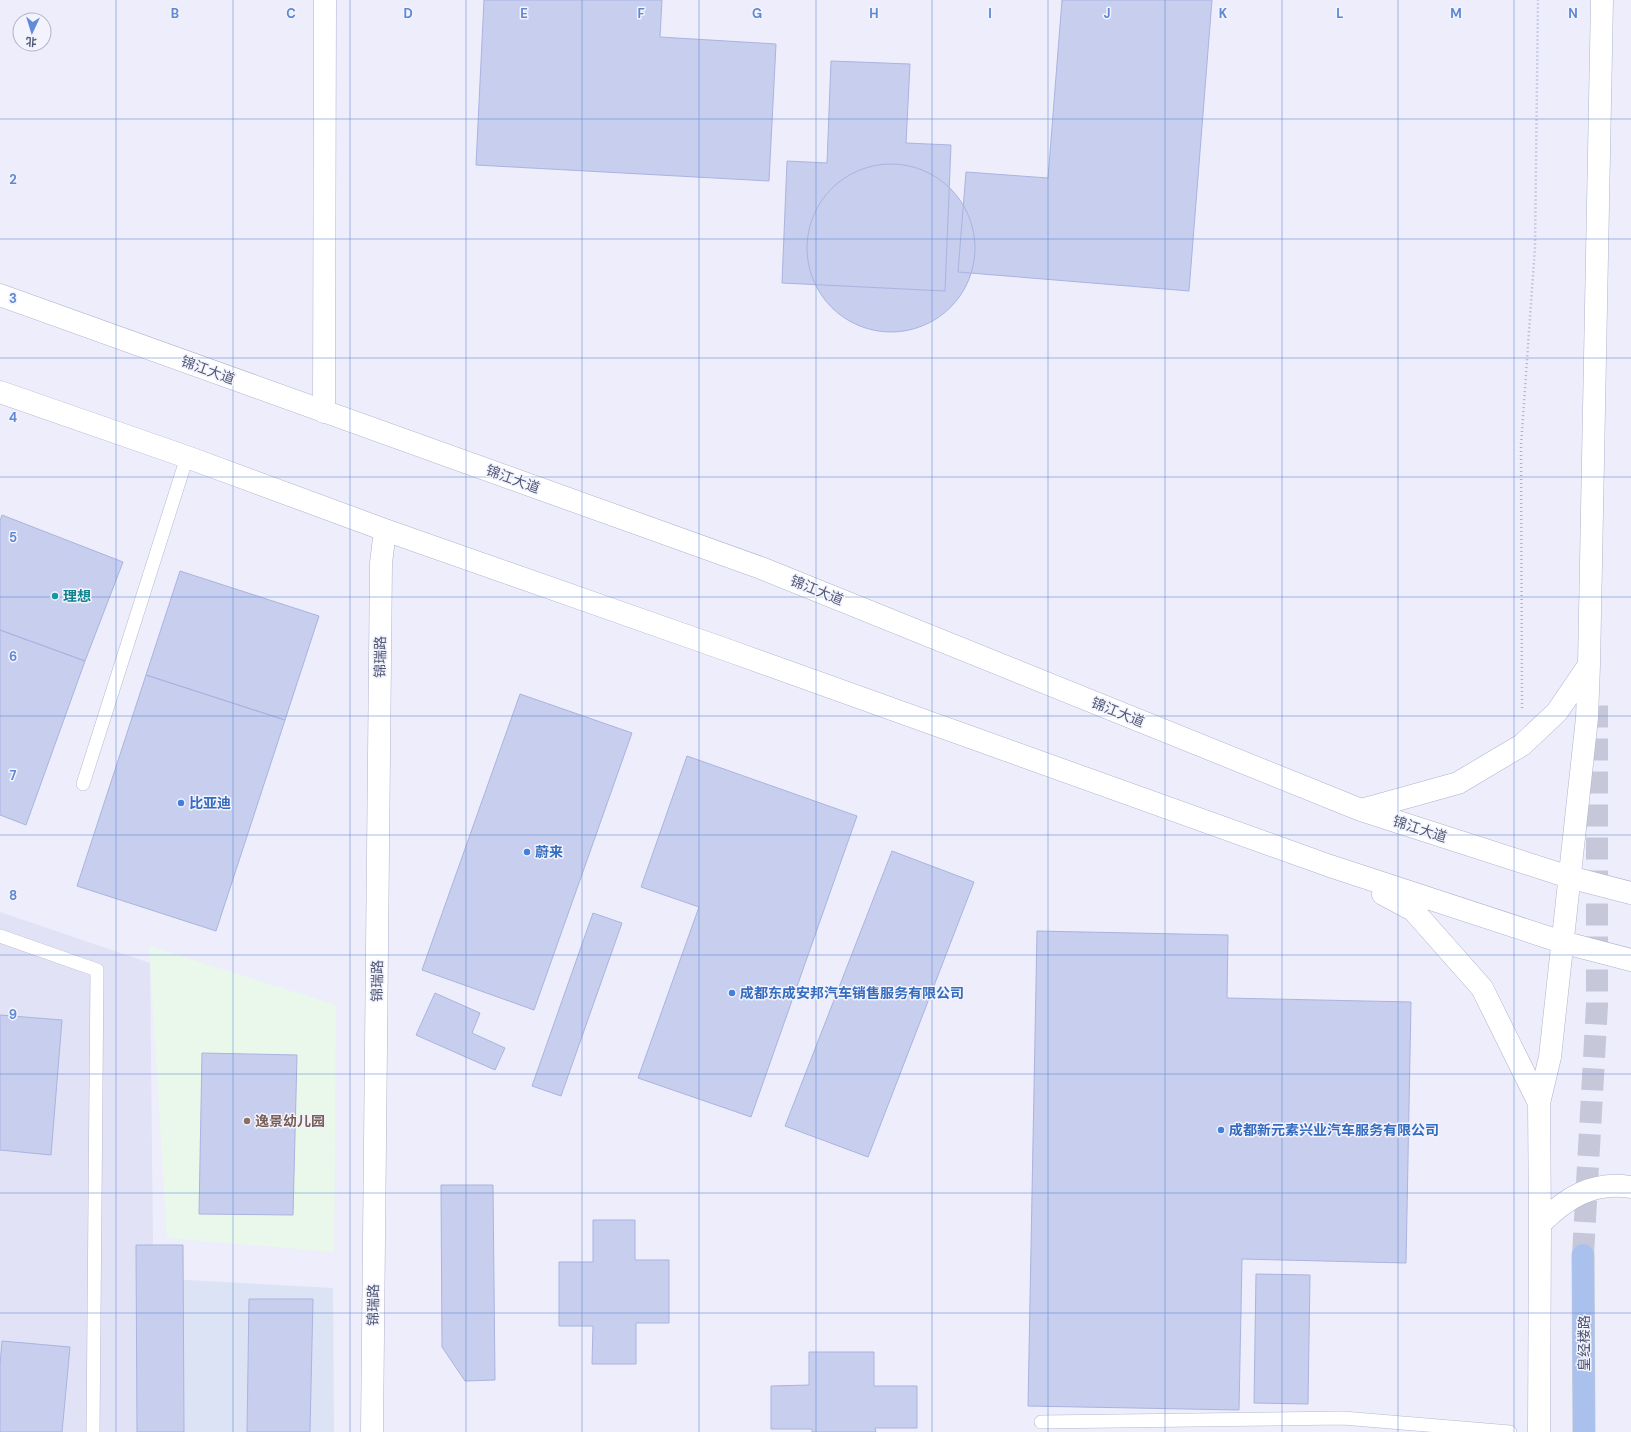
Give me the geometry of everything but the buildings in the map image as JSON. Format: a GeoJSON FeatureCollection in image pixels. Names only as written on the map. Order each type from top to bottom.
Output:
{"type":"FeatureCollection","features":[{"type":"Feature","properties":{"kind":"highway","name":"皇经楼路"},"geometry":{"type":"LineString","coordinates":[[1584,1255],[1584,1432]]}},
{"type":"Feature","properties":{"kind":"main road"},"geometry":{"type":"LineString","coordinates":[[324,412],[325,0]]}},
{"type":"Feature","properties":{"kind":"main road"},"geometry":{"type":"LineString","coordinates":[[1539,1432],[1539,1103],[1550,1057],[1587,718],[1602,0]]}},
{"type":"Feature","properties":{"kind":"main road","name":"锦江大道"},"geometry":{"type":"LineString","coordinates":[[0,295],[761,568],[1361,810],[1569,877],[1631,893]]}},
{"type":"Feature","properties":{"kind":"main road"},"geometry":{"type":"LineString","coordinates":[[0,392],[188,457],[386,530],[727,650],[1330,866],[1562,942],[1631,960]]}},
{"type":"Feature","properties":{"kind":"main road","name":"锦瑞路"},"geometry":{"type":"LineString","coordinates":[[372,1432],[381,563],[386,530]]}},
{"type":"Feature","properties":{"kind":"main road"},"geometry":{"type":"LineString","coordinates":[[1361,810],[1458,784],[1522,745],[1557,712],[1589,665]]}},
{"type":"Feature","properties":{"kind":"main road"},"geometry":{"type":"LineString","coordinates":[[1330,866],[1413,910],[1482,988],[1539,1103]]}},
{"type":"Feature","properties":{"kind":"main road"},"geometry":{"type":"LineString","coordinates":[[1540,1224],[1554,1210],[1578,1193],[1608,1185],[1631,1187]]}},
{"type":"Feature","properties":{"kind":"lane"},"geometry":{"type":"LineString","coordinates":[[83,784],[188,457]]}},
{"type":"Feature","properties":{"kind":"lane"},"geometry":{"type":"LineString","coordinates":[[0,936],[97,970],[93,1432]]}},
{"type":"Feature","properties":{"kind":"lane"},"geometry":{"type":"LineString","coordinates":[[1041,1422],[1342,1418],[1510,1432]]}},
{"type":"Feature","properties":{"kind":"path"},"geometry":{"type":"LineString","coordinates":[[1522,745],[1521,445],[1535,247],[1538,0]]}},
{"type":"Feature","properties":{"kind":"shaded area"},"geometry":{"type":"Polygon","coordinates":[[[0,912],[150,963],[155,1432],[0,1432],[0,912]]]}},
{"type":"Feature","properties":{"kind":"shaded area","name":"逸景幼儿园"},"geometry":{"type":"Polygon","coordinates":[[[149,946],[336,1005],[334,1252],[167,1238],[149,946]]]}},
{"type":"Feature","properties":{"kind":"shaded area"},"geometry":{"type":"Polygon","coordinates":[[[169,1279],[333,1288],[334,1432],[172,1432],[169,1279]]]}},
{"type":"Feature","properties":{"kind":"tunnel"},"geometry":{"type":"LineString","coordinates":[[1583,1255],[1597,1005],[1597,695]]}},
{"type":"Feature","properties":{"kind":"place","name":"理想"},"geometry":{"type":"Point","coordinates":[55,596]}},
{"type":"Feature","properties":{"kind":"place","name":"比亚迪"},"geometry":{"type":"Point","coordinates":[181,803]}},
{"type":"Feature","properties":{"kind":"place","name":"蔚来"},"geometry":{"type":"Point","coordinates":[527,852]}},
{"type":"Feature","properties":{"kind":"place","name":"成都东成安邦汽车销售服务有限公司"},"geometry":{"type":"Point","coordinates":[732,993]}},
{"type":"Feature","properties":{"kind":"place","name":"逸景幼儿园"},"geometry":{"type":"Point","coordinates":[247,1121]}},
{"type":"Feature","properties":{"kind":"place","name":"成都新元素兴业汽车服务有限公司"},"geometry":{"type":"Point","coordinates":[1221,1130]}}]}
